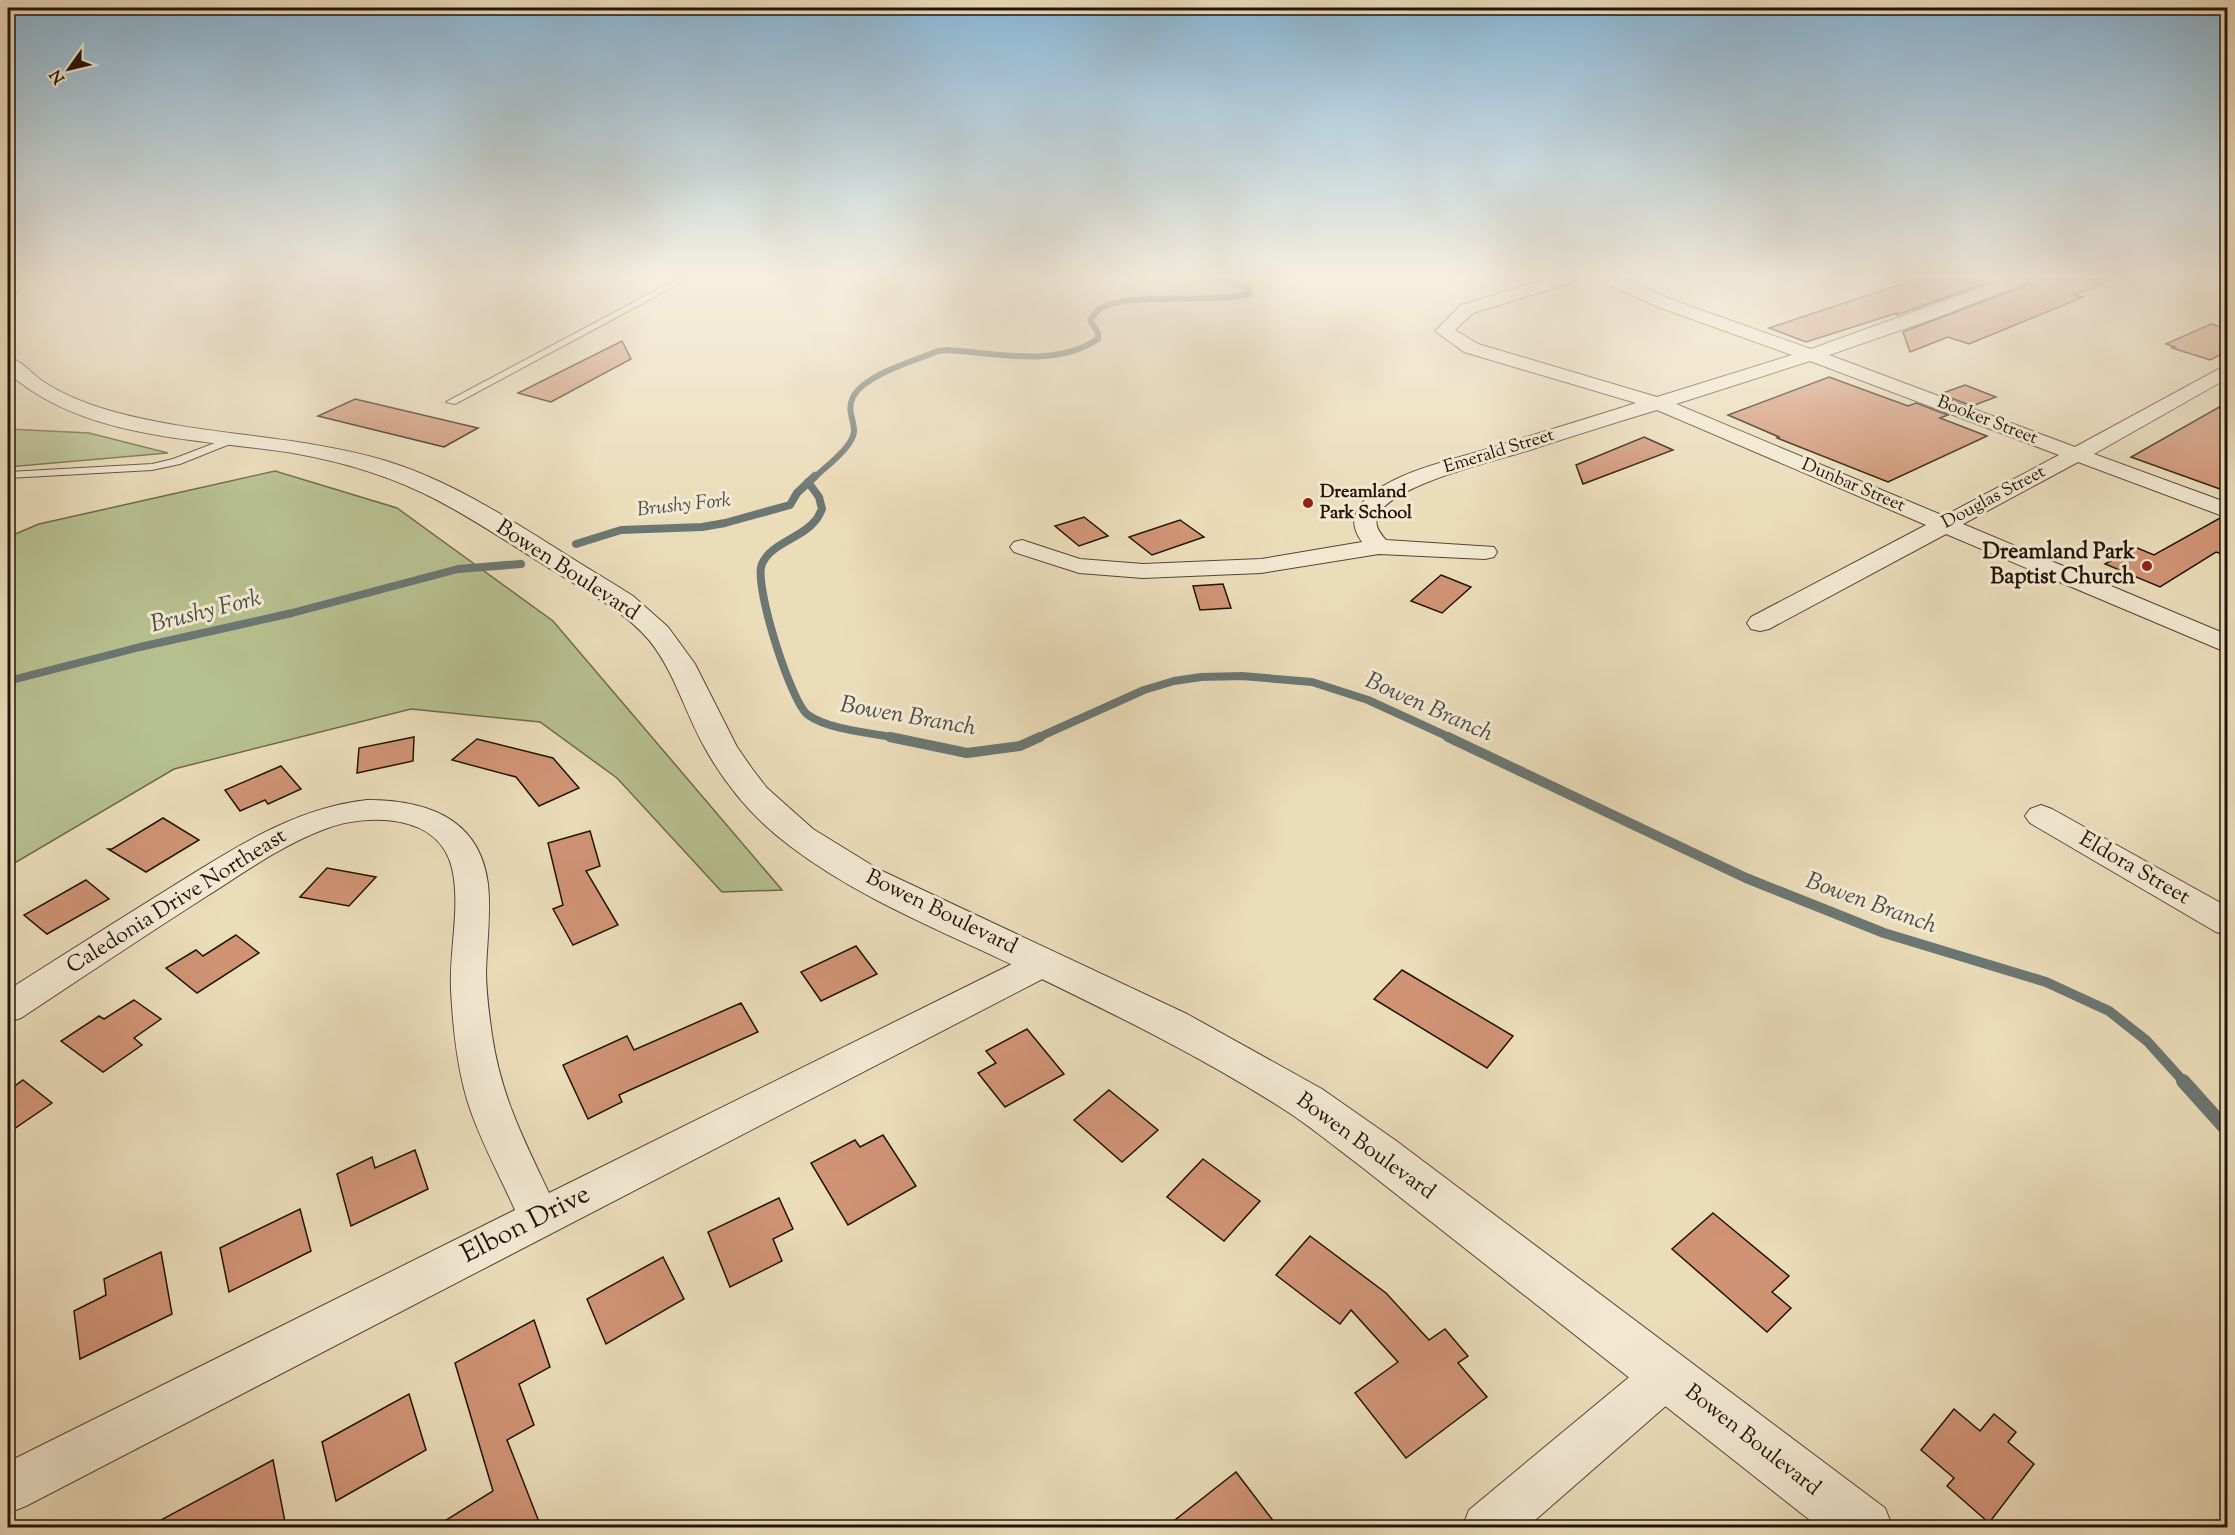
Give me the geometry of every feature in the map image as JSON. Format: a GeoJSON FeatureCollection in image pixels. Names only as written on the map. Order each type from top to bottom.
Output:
{"type":"FeatureCollection","features":[{"type":"Feature","properties":{"kind":"street","name":"Dunbar Street"},"geometry":{"type":"LineString","coordinates":[[1481,351],[1660,404],[2228,645]]}},
{"type":"Feature","properties":{"kind":"street","name":"Booker Street"},"geometry":{"type":"LineString","coordinates":[[1799,351],[2228,511]]}},
{"type":"Feature","properties":{"kind":"street","name":"Emerald Street"},"geometry":{"type":"LineString","coordinates":[[1379,547],[1366,531],[1367,517],[1380,498],[1403,485],[1523,444],[1660,404],[1824,351]]}},
{"type":"Feature","properties":{"kind":"street","name":"Douglas Street"},"geometry":{"type":"LineString","coordinates":[[1760,623],[2228,370]]}},
{"type":"Feature","properties":{"kind":"street","name":"Bowen Boulevard"},"geometry":{"type":"LineString","coordinates":[[11,371],[55,397],[114,418],[178,431],[327,453],[403,475],[459,503],[604,590],[623,602],[658,633],[680,664],[721,748],[741,778],[755,796],[801,837],[865,878],[1173,1025],[1307,1102],[1379,1154],[1865,1527]]}},
{"type":"Feature","properties":{"kind":"street"},"geometry":{"type":"LineString","coordinates":[[1022,547],[1079,566],[1143,571],[1261,566],[1379,547],[1485,552]]}},
{"type":"Feature","properties":{"kind":"street","name":"Caledonia Drive Northeast"},"geometry":{"type":"LineString","coordinates":[[8,1008],[122,933],[270,842],[299,827],[331,816],[359,810],[401,812],[424,818],[442,827],[455,840],[464,856],[471,891],[469,987],[475,1045],[489,1105],[539,1218]]}},
{"type":"Feature","properties":{"kind":"street","name":"Eldora Street"},"geometry":{"type":"LineString","coordinates":[[2041,816],[2228,923]]}},
{"type":"Feature","properties":{"kind":"street","name":"Elbon Drive"},"geometry":{"type":"LineString","coordinates":[[8,1488],[1044,963]]}},
{"type":"Feature","properties":{"kind":"street"},"geometry":{"type":"LineString","coordinates":[[1487,1527],[1667,1375]]}},
{"type":"Feature","properties":{"kind":"lane"},"geometry":{"type":"LineString","coordinates":[[451,402],[548,351]]}},
{"type":"Feature","properties":{"kind":"lane"},"geometry":{"type":"LineString","coordinates":[[8,475],[152,467],[176,462],[236,438]]}},
{"type":"Feature","properties":{"kind":"green space"},"geometry":{"type":"Polygon","coordinates":[[[8,429],[89,433],[168,453],[8,467],[8,429]]]}},
{"type":"Feature","properties":{"kind":"green space"},"geometry":{"type":"Polygon","coordinates":[[[275,471],[397,508],[553,621],[782,890],[722,892],[617,778],[540,722],[411,709],[174,769],[8,867],[8,537],[39,524],[275,471]]]}},
{"type":"Feature","properties":{"kind":"building"},"geometry":{"type":"Polygon","coordinates":[[[603,351],[627,351],[631,359],[551,402],[518,393],[603,351]]]}},
{"type":"Feature","properties":{"kind":"building"},"geometry":{"type":"Polygon","coordinates":[[[2180,351],[2228,351],[2210,360],[2180,351]]]}},
{"type":"Feature","properties":{"kind":"building"},"geometry":{"type":"Polygon","coordinates":[[[1829,377],[1908,406],[1916,403],[1948,415],[1940,418],[1987,436],[1888,482],[1777,438],[1779,437],[1728,415],[1829,377]]]}},
{"type":"Feature","properties":{"kind":"building"},"geometry":{"type":"Polygon","coordinates":[[[1965,385],[1996,397],[1972,406],[1940,394],[1965,385]]]}},
{"type":"Feature","properties":{"kind":"building"},"geometry":{"type":"Polygon","coordinates":[[[355,399],[478,428],[444,447],[318,416],[355,399]]]}},
{"type":"Feature","properties":{"kind":"building"},"geometry":{"type":"Polygon","coordinates":[[[2228,402],[2228,492],[2131,457],[2228,402]]]}},
{"type":"Feature","properties":{"kind":"building"},"geometry":{"type":"Polygon","coordinates":[[[1644,437],[1673,450],[1583,484],[1576,465],[1644,437]]]}},
{"type":"Feature","properties":{"kind":"building"},"geometry":{"type":"Polygon","coordinates":[[[1084,517],[1108,536],[1079,546],[1055,526],[1084,517]]]}},
{"type":"Feature","properties":{"kind":"building"},"geometry":{"type":"Polygon","coordinates":[[[2220,518],[2228,520],[2228,556],[2216,552],[2160,587],[2105,564],[2135,547],[2154,555],[2220,518]]]}},
{"type":"Feature","properties":{"kind":"building"},"geometry":{"type":"Polygon","coordinates":[[[1180,520],[1204,537],[1152,555],[1129,537],[1180,520]]]}},
{"type":"Feature","properties":{"kind":"building"},"geometry":{"type":"Polygon","coordinates":[[[1441,575],[1471,587],[1442,613],[1411,601],[1441,575]]]}},
{"type":"Feature","properties":{"kind":"building"},"geometry":{"type":"Polygon","coordinates":[[[1223,584],[1231,608],[1200,610],[1193,586],[1223,584]]]}},
{"type":"Feature","properties":{"kind":"building"},"geometry":{"type":"Polygon","coordinates":[[[414,737],[413,761],[357,773],[359,748],[414,737]]]}},
{"type":"Feature","properties":{"kind":"building"},"geometry":{"type":"Polygon","coordinates":[[[477,739],[553,758],[579,788],[539,806],[516,777],[452,760],[477,739]]]}},
{"type":"Feature","properties":{"kind":"building"},"geometry":{"type":"Polygon","coordinates":[[[281,766],[301,789],[268,804],[265,800],[240,811],[225,790],[281,766]]]}},
{"type":"Feature","properties":{"kind":"building"},"geometry":{"type":"Polygon","coordinates":[[[163,818],[199,840],[146,872],[108,849],[112,849],[163,818]]]}},
{"type":"Feature","properties":{"kind":"building"},"geometry":{"type":"Polygon","coordinates":[[[590,831],[600,866],[586,871],[618,925],[573,945],[553,909],[563,905],[548,843],[590,831]]]}},
{"type":"Feature","properties":{"kind":"building"},"geometry":{"type":"Polygon","coordinates":[[[327,868],[376,877],[349,906],[300,897],[327,868]]]}},
{"type":"Feature","properties":{"kind":"building"},"geometry":{"type":"Polygon","coordinates":[[[86,880],[109,899],[47,934],[24,915],[86,880]]]}},
{"type":"Feature","properties":{"kind":"building"},"geometry":{"type":"Polygon","coordinates":[[[236,935],[259,953],[197,993],[166,968],[196,950],[203,956],[236,935]]]}},
{"type":"Feature","properties":{"kind":"building"},"geometry":{"type":"Polygon","coordinates":[[[856,946],[877,974],[821,1001],[801,972],[856,946]]]}},
{"type":"Feature","properties":{"kind":"building"},"geometry":{"type":"Polygon","coordinates":[[[1402,970],[1513,1036],[1487,1068],[1374,999],[1402,970]]]}},
{"type":"Feature","properties":{"kind":"building"},"geometry":{"type":"Polygon","coordinates":[[[134,1000],[161,1019],[134,1038],[142,1045],[103,1072],[61,1041],[99,1016],[104,1019],[134,1000]]]}},
{"type":"Feature","properties":{"kind":"building"},"geometry":{"type":"Polygon","coordinates":[[[741,1003],[758,1032],[619,1095],[622,1102],[588,1119],[563,1065],[627,1036],[634,1050],[741,1003]]]}},
{"type":"Feature","properties":{"kind":"building"},"geometry":{"type":"Polygon","coordinates":[[[1027,1029],[1064,1074],[1005,1107],[978,1073],[996,1063],[986,1051],[1027,1029]]]}},
{"type":"Feature","properties":{"kind":"building"},"geometry":{"type":"Polygon","coordinates":[[[23,1080],[52,1103],[8,1133],[8,1091],[23,1080]]]}},
{"type":"Feature","properties":{"kind":"building"},"geometry":{"type":"Polygon","coordinates":[[[1109,1090],[1158,1130],[1122,1162],[1074,1120],[1109,1090]]]}},
{"type":"Feature","properties":{"kind":"building"},"geometry":{"type":"Polygon","coordinates":[[[883,1135],[916,1186],[848,1225],[811,1163],[855,1140],[860,1147],[883,1135]]]}},
{"type":"Feature","properties":{"kind":"building"},"geometry":{"type":"Polygon","coordinates":[[[415,1150],[428,1189],[351,1226],[337,1174],[372,1157],[375,1168],[415,1150]]]}},
{"type":"Feature","properties":{"kind":"building"},"geometry":{"type":"Polygon","coordinates":[[[1203,1159],[1260,1201],[1224,1241],[1167,1197],[1203,1159]]]}},
{"type":"Feature","properties":{"kind":"building"},"geometry":{"type":"Polygon","coordinates":[[[779,1198],[793,1229],[773,1239],[782,1261],[730,1287],[708,1232],[779,1198]]]}},
{"type":"Feature","properties":{"kind":"building"},"geometry":{"type":"Polygon","coordinates":[[[300,1209],[311,1251],[229,1292],[220,1248],[300,1209]]]}},
{"type":"Feature","properties":{"kind":"building"},"geometry":{"type":"Polygon","coordinates":[[[1713,1213],[1789,1276],[1772,1292],[1791,1308],[1767,1332],[1672,1249],[1713,1213]]]}},
{"type":"Feature","properties":{"kind":"building"},"geometry":{"type":"Polygon","coordinates":[[[1310,1236],[1386,1293],[1429,1340],[1445,1329],[1468,1356],[1458,1363],[1487,1397],[1406,1458],[1355,1393],[1398,1362],[1351,1310],[1340,1324],[1276,1275],[1310,1236]]]}},
{"type":"Feature","properties":{"kind":"building"},"geometry":{"type":"Polygon","coordinates":[[[161,1252],[172,1314],[80,1359],[74,1311],[106,1295],[104,1279],[161,1252]]]}},
{"type":"Feature","properties":{"kind":"building"},"geometry":{"type":"Polygon","coordinates":[[[663,1257],[684,1299],[606,1344],[587,1299],[663,1257]]]}},
{"type":"Feature","properties":{"kind":"building"},"geometry":{"type":"Polygon","coordinates":[[[534,1320],[550,1367],[519,1384],[534,1425],[507,1440],[541,1527],[435,1527],[493,1491],[455,1363],[534,1320]]]}},
{"type":"Feature","properties":{"kind":"building"},"geometry":{"type":"Polygon","coordinates":[[[409,1394],[426,1450],[336,1501],[322,1442],[409,1394]]]}},
{"type":"Feature","properties":{"kind":"building"},"geometry":{"type":"Polygon","coordinates":[[[1954,1409],[1980,1431],[1994,1414],[2016,1432],[2008,1442],[2034,1464],[1989,1523],[1947,1486],[1954,1478],[1921,1450],[1954,1409]]]}},
{"type":"Feature","properties":{"kind":"building"},"geometry":{"type":"Polygon","coordinates":[[[273,1460],[286,1527],[148,1527],[273,1460]]]}},
{"type":"Feature","properties":{"kind":"building"},"geometry":{"type":"Polygon","coordinates":[[[1236,1472],[1278,1527],[1166,1527],[1236,1472]]]}},
{"type":"Feature","properties":{"kind":"waterway","name":"Brushy Fork"},"geometry":{"type":"LineString","coordinates":[[814,478],[850,442],[854,429],[850,409],[851,401],[859,389],[879,375],[941,351]]}},
{"type":"Feature","properties":{"kind":"waterway","name":"Brushy Fork"},"geometry":{"type":"LineString","coordinates":[[954,351],[1025,356],[1044,356],[1072,351]]}},
{"type":"Feature","properties":{"kind":"waterway","name":"Brushy Fork"},"geometry":{"type":"LineString","coordinates":[[808,482],[815,476]]}},
{"type":"Feature","properties":{"kind":"waterway","name":"Brushy Fork"},"geometry":{"type":"LineString","coordinates":[[576,544],[621,530],[702,527],[725,523],[790,505],[797,493],[808,482]]}},
{"type":"Feature","properties":{"kind":"waterway","name":"Bowen Branch"},"geometry":{"type":"LineString","coordinates":[[808,482],[819,497],[822,509],[818,517],[809,527],[772,551],[762,564],[763,594],[775,642],[792,689],[808,715],[839,728],[897,738]]}},
{"type":"Feature","properties":{"kind":"waterway","name":"Brushy Fork"},"geometry":{"type":"LineString","coordinates":[[8,681],[140,647],[292,613],[458,569],[521,564]]}},
{"type":"Feature","properties":{"kind":"waterway","name":"Bowen Branch"},"geometry":{"type":"LineString","coordinates":[[1037,738],[1144,690],[1174,681],[1201,677],[1242,676],[1312,682],[1368,700],[1451,738]]}},
{"type":"Feature","properties":{"kind":"waterway","name":"Bowen Branch"},"geometry":{"type":"LineString","coordinates":[[890,737],[967,753],[1020,746],[1040,737]]}},
{"type":"Feature","properties":{"kind":"waterway","name":"Bowen Branch"},"geometry":{"type":"LineString","coordinates":[[1448,737],[1746,878],[1884,933],[2046,982],[2109,1011],[2147,1041],[2184,1082]]}},
{"type":"Feature","properties":{"kind":"waterway","name":"Bowen Branch"},"geometry":{"type":"LineString","coordinates":[[2183,1081],[2228,1131]]}},
{"type":"Feature","properties":{"kind":"place","name":"Dreamland Park School"},"geometry":{"type":"Point","coordinates":[1308,503]}},
{"type":"Feature","properties":{"kind":"place","name":"Dreamland Park Baptist Church"},"geometry":{"type":"Point","coordinates":[2147,566]}}]}
